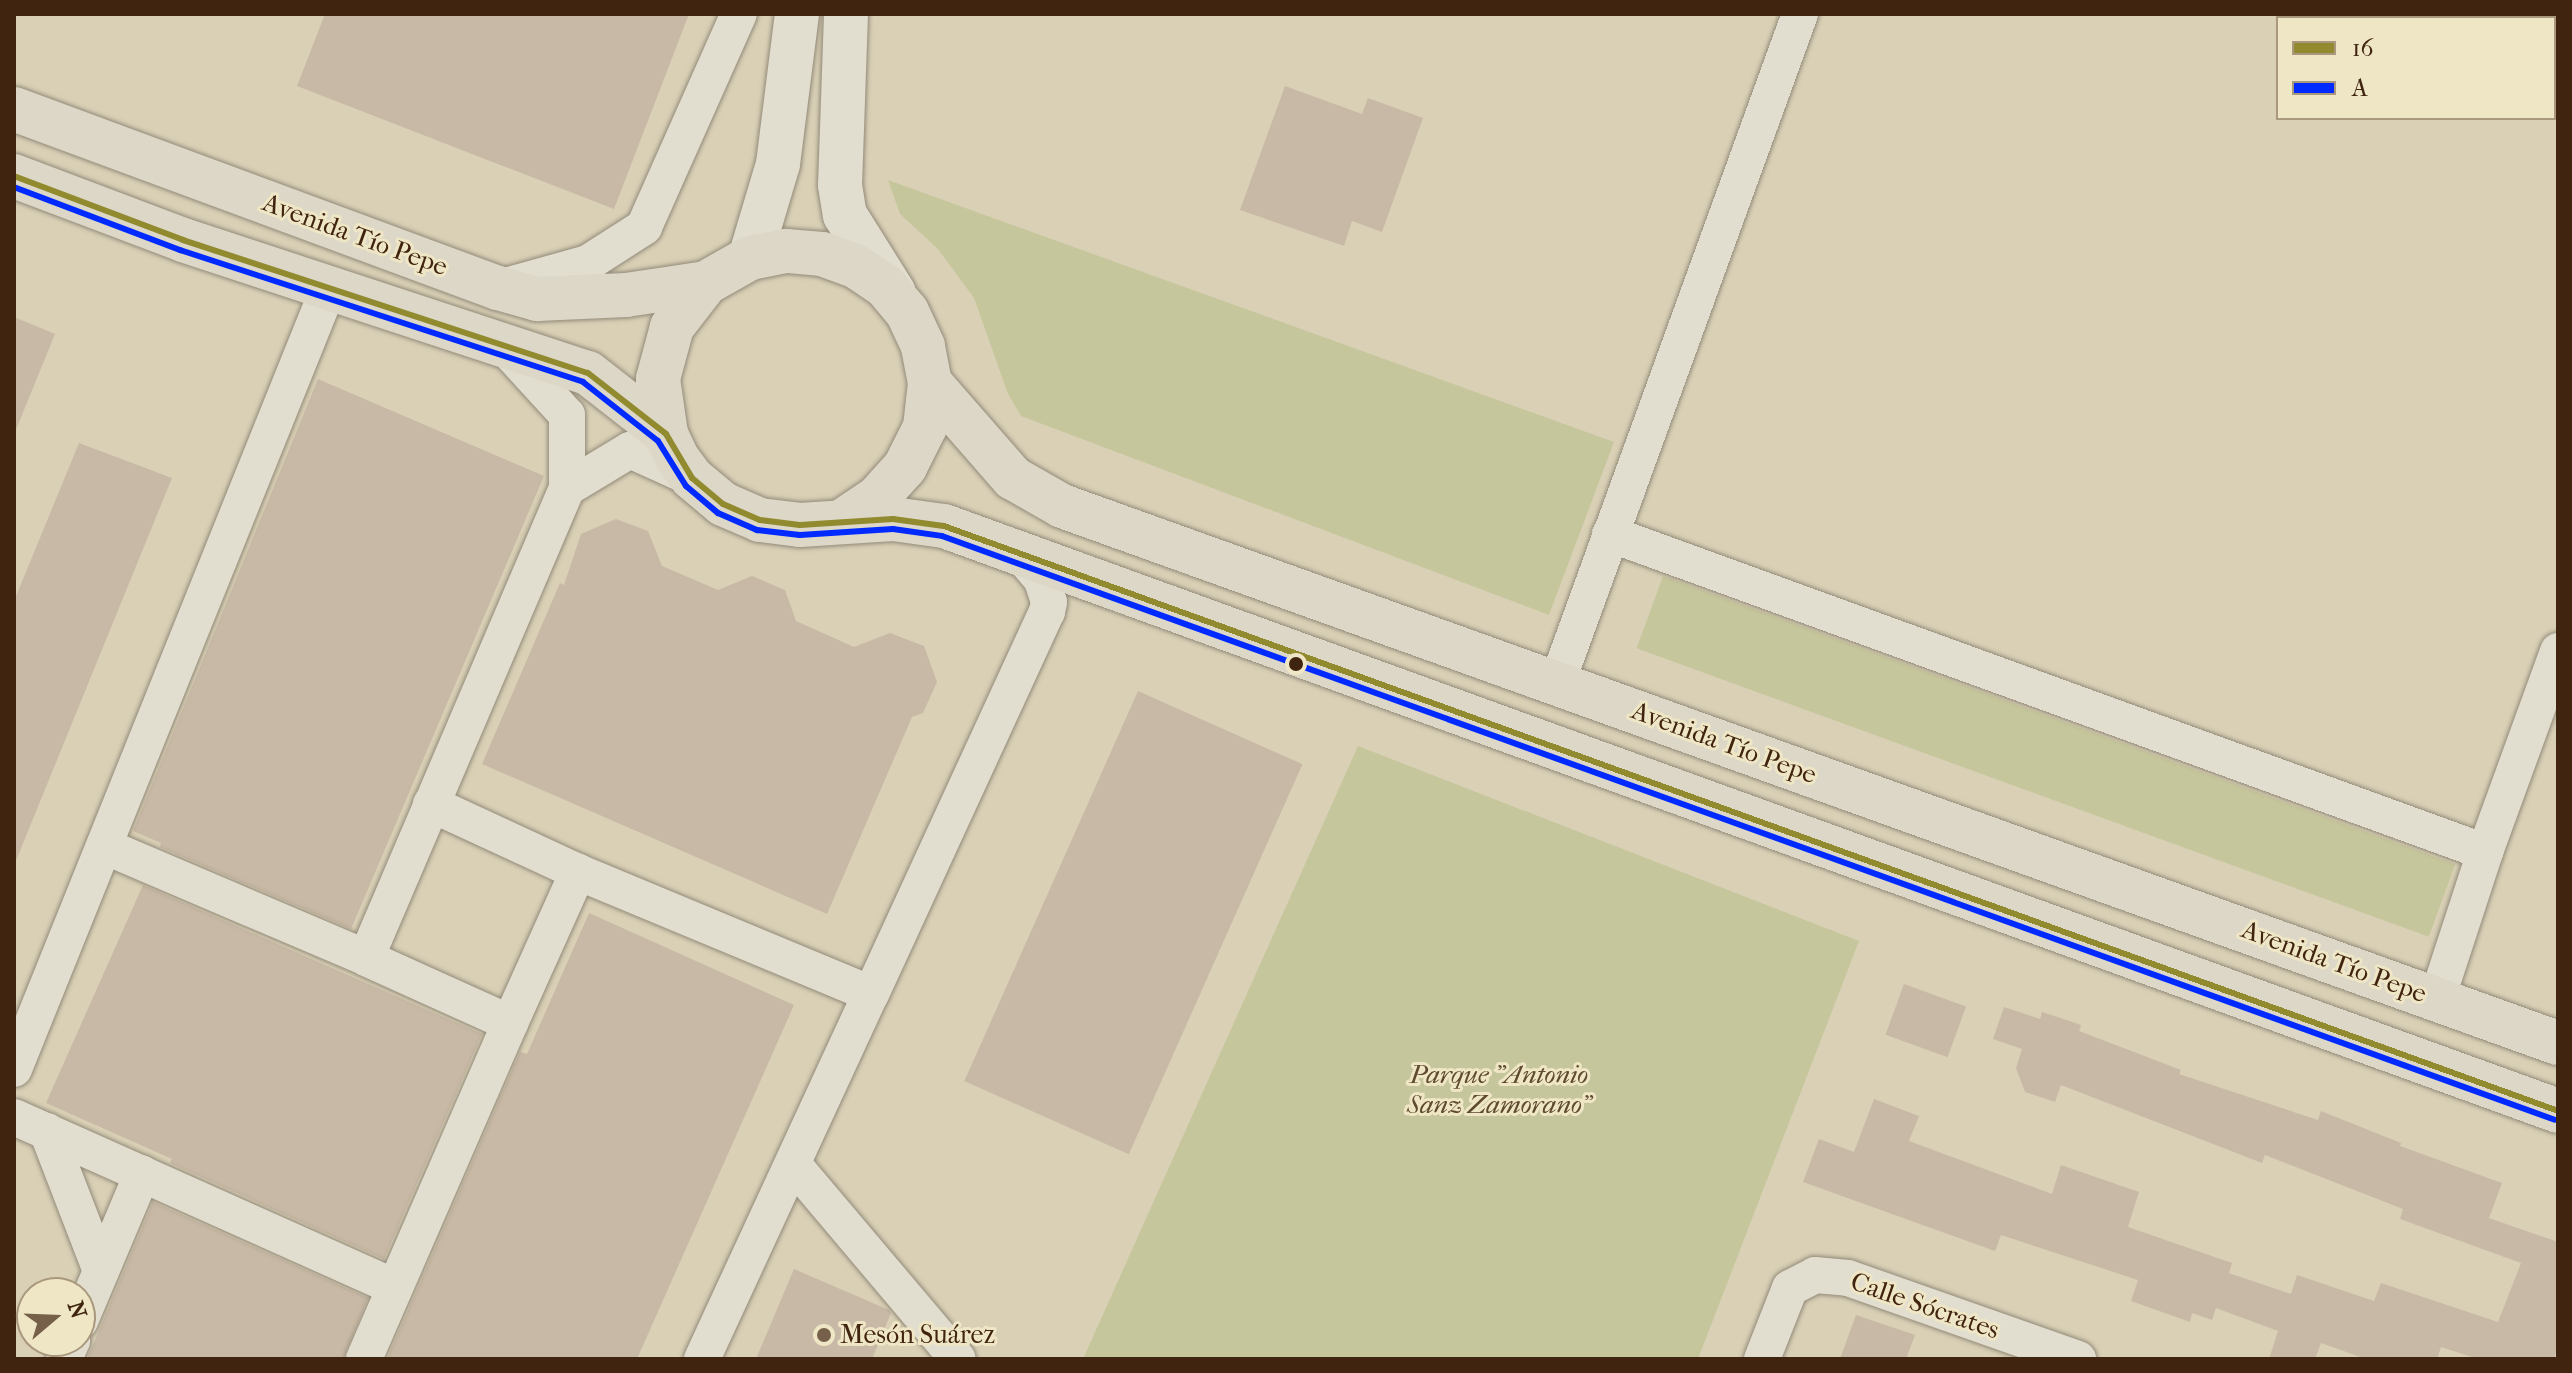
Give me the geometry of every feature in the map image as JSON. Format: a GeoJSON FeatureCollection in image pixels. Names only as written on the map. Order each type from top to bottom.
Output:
{"type":"FeatureCollection","features":[{"type":"Feature","properties":{"kind":"main road","name":"Avenida Tío Pepe"},"geometry":{"type":"LineString","coordinates":[[14,109],[498,288],[537,299],[585,298],[706,283]]}},
{"type":"Feature","properties":{"kind":"main road"},"geometry":{"type":"LineString","coordinates":[[14,176],[183,240],[588,373],[666,434],[692,478],[723,504],[760,520],[800,525],[893,519],[944,526],[2558,1111]]}},
{"type":"Feature","properties":{"kind":"main road"},"geometry":{"type":"LineString","coordinates":[[666,434],[658,379],[668,340],[672,327],[706,283],[750,258],[786,251],[822,254],[855,266],[885,286],[907,312],[923,346],[930,383],[925,427],[905,467],[877,498],[841,522]]}},
{"type":"Feature","properties":{"kind":"main road","name":"Avenida Tío Pepe"},"geometry":{"type":"LineString","coordinates":[[930,383],[1013,478],[1062,506],[2558,1043]]}},
{"type":"Feature","properties":{"kind":"street"},"geometry":{"type":"LineString","coordinates":[[498,288],[588,263],[644,227],[739,14]]}},
{"type":"Feature","properties":{"kind":"street"},"geometry":{"type":"LineString","coordinates":[[750,258],[778,164],[797,14]]}},
{"type":"Feature","properties":{"kind":"street"},"geometry":{"type":"LineString","coordinates":[[846,14],[840,185],[845,215],[907,312]]}},
{"type":"Feature","properties":{"kind":"street"},"geometry":{"type":"LineString","coordinates":[[1557,683],[1800,14]]}},
{"type":"Feature","properties":{"kind":"street"},"geometry":{"type":"LineString","coordinates":[[14,1069],[329,287]]}},
{"type":"Feature","properties":{"kind":"street"},"geometry":{"type":"LineString","coordinates":[[366,958],[567,488],[567,415],[503,345]]}},
{"type":"Feature","properties":{"kind":"street"},"geometry":{"type":"LineString","coordinates":[[567,488],[630,450],[692,478]]}},
{"type":"Feature","properties":{"kind":"street"},"geometry":{"type":"LineString","coordinates":[[1610,534],[2485,852]]}},
{"type":"Feature","properties":{"kind":"street"},"geometry":{"type":"LineString","coordinates":[[1020,554],[1042,580],[1049,602]]}},
{"type":"Feature","properties":{"kind":"street"},"geometry":{"type":"LineString","coordinates":[[702,1359],[1049,602],[1076,589],[1121,589]]}},
{"type":"Feature","properties":{"kind":"street"},"geometry":{"type":"LineString","coordinates":[[2437,999],[2485,852],[2558,651]]}},
{"type":"Feature","properties":{"kind":"street"},"geometry":{"type":"LineString","coordinates":[[431,804],[578,872],[871,994]]}},
{"type":"Feature","properties":{"kind":"street"},"geometry":{"type":"LineString","coordinates":[[104,846],[510,1023]]}},
{"type":"Feature","properties":{"kind":"street"},"geometry":{"type":"LineString","coordinates":[[364,1359],[578,872]]}},
{"type":"Feature","properties":{"kind":"street"},"geometry":{"type":"LineString","coordinates":[[14,1117],[395,1287]]}},
{"type":"Feature","properties":{"kind":"street"},"geometry":{"type":"LineString","coordinates":[[47,1131],[101,1271]]}},
{"type":"Feature","properties":{"kind":"street"},"geometry":{"type":"LineString","coordinates":[[793,1164],[958,1359]]}},
{"type":"Feature","properties":{"kind":"street"},"geometry":{"type":"LineString","coordinates":[[96,1283],[142,1174]]}},
{"type":"Feature","properties":{"kind":"street","name":"Calle Sócrates"},"geometry":{"type":"LineString","coordinates":[[1762,1359],[1790,1288],[1815,1275],[1848,1278],[2078,1359]]}},
{"type":"Feature","properties":{"kind":"green space"},"geometry":{"type":"Polygon","coordinates":[[[888,180],[1614,442],[1549,615],[1021,416],[1008,394],[974,298],[938,249],[900,214],[888,180]]]}},
{"type":"Feature","properties":{"kind":"green space"},"geometry":{"type":"Polygon","coordinates":[[[1663,576],[2455,864],[2429,937],[1637,648],[1663,576]]]}},
{"type":"Feature","properties":{"kind":"green space","name":"Parque \"Antonio Sanz Zamorano\""},"geometry":{"type":"Polygon","coordinates":[[[1358,746],[1859,941],[1698,1359],[1083,1359],[1358,746]]]}},
{"type":"Feature","properties":{"kind":"building"},"geometry":{"type":"Polygon","coordinates":[[[325,14],[689,14],[614,209],[297,86],[325,14]]]}},
{"type":"Feature","properties":{"kind":"building"},"geometry":{"type":"Polygon","coordinates":[[[1285,86],[1362,114],[1368,98],[1423,118],[1382,232],[1352,221],[1344,246],[1240,210],[1285,86]]]}},
{"type":"Feature","properties":{"kind":"building"},"geometry":{"type":"Polygon","coordinates":[[[14,317],[55,334],[15,432],[14,432],[14,317]]]}},
{"type":"Feature","properties":{"kind":"building"},"geometry":{"type":"Polygon","coordinates":[[[318,379],[544,476],[351,929],[160,847],[161,843],[133,831],[318,379]]]}},
{"type":"Feature","properties":{"kind":"building"},"geometry":{"type":"Polygon","coordinates":[[[79,443],[172,478],[15,863],[14,601],[79,443]]]}},
{"type":"Feature","properties":{"kind":"building"},"geometry":{"type":"Polygon","coordinates":[[[616,519],[648,531],[662,566],[718,590],[752,576],[785,590],[796,621],[854,647],[890,633],[924,646],[937,682],[923,713],[912,717],[827,914],[482,764],[560,583],[564,585],[581,534],[616,519]]]}},
{"type":"Feature","properties":{"kind":"building"},"geometry":{"type":"Polygon","coordinates":[[[1138,691],[1302,764],[1129,1154],[964,1081],[1138,691]]]}},
{"type":"Feature","properties":{"kind":"building"},"geometry":{"type":"Polygon","coordinates":[[[143,885],[482,1034],[384,1259],[170,1163],[172,1159],[46,1103],[143,885]]]}},
{"type":"Feature","properties":{"kind":"building"},"geometry":{"type":"Polygon","coordinates":[[[589,913],[794,1005],[637,1359],[387,1359],[520,1052],[527,1054],[589,913]]]}},
{"type":"Feature","properties":{"kind":"building"},"geometry":{"type":"Polygon","coordinates":[[[1904,984],[1966,1007],[1948,1057],[1886,1035],[1904,984]]]}},
{"type":"Feature","properties":{"kind":"building"},"geometry":{"type":"Polygon","coordinates":[[[2004,1007],[2040,1019],[2042,1012],[2081,1025],[2079,1031],[2181,1070],[2179,1074],[2318,1120],[2321,1111],[2401,1143],[2400,1146],[2502,1183],[2489,1218],[2558,1242],[2558,1346],[2554,1359],[2478,1359],[2441,1347],[2437,1359],[2366,1359],[2321,1343],[2315,1359],[2269,1359],[2278,1331],[2216,1308],[2212,1320],[2192,1313],[2190,1322],[2131,1301],[2138,1280],[2001,1235],[1995,1251],[1803,1182],[1819,1139],[1854,1152],[1874,1099],[1919,1116],[1909,1141],[2052,1194],[2061,1165],[2139,1192],[2128,1227],[2232,1263],[2229,1273],[2291,1294],[2297,1275],[2374,1301],[2381,1283],[2498,1322],[2521,1263],[2400,1219],[2403,1209],[2265,1155],[2262,1163],[2061,1085],[2055,1102],[2025,1092],[2016,1068],[2022,1049],[1993,1039],[2004,1007]]]}},
{"type":"Feature","properties":{"kind":"building"},"geometry":{"type":"Polygon","coordinates":[[[153,1202],[368,1298],[343,1359],[87,1359],[96,1357],[96,1338],[153,1202]]]}},
{"type":"Feature","properties":{"kind":"building","name":"Mesón Suárez"},"geometry":{"type":"Polygon","coordinates":[[[794,1269],[889,1310],[891,1313],[872,1359],[756,1359],[794,1269]]]}},
{"type":"Feature","properties":{"kind":"building"},"geometry":{"type":"Polygon","coordinates":[[[1856,1315],[1915,1335],[1906,1359],[1840,1359],[1856,1315]]]}},
{"type":"Feature","properties":{"kind":"transit line","name":"16"},"geometry":{"type":"LineString","coordinates":[[14,176],[183,240],[588,373],[666,434],[692,478],[723,504],[760,520],[800,525],[893,519],[944,526],[2558,1111]]}},
{"type":"Feature","properties":{"kind":"transit line","name":"A"},"geometry":{"type":"LineString","coordinates":[[14,187],[180,250],[583,382],[658,441],[686,486],[718,513],[757,530],[800,535],[893,529],[942,536],[2555,1120]]}},
{"type":"Feature","properties":{"kind":"place","name":"Mesón Suárez"},"geometry":{"type":"Point","coordinates":[824,1335]}}]}
